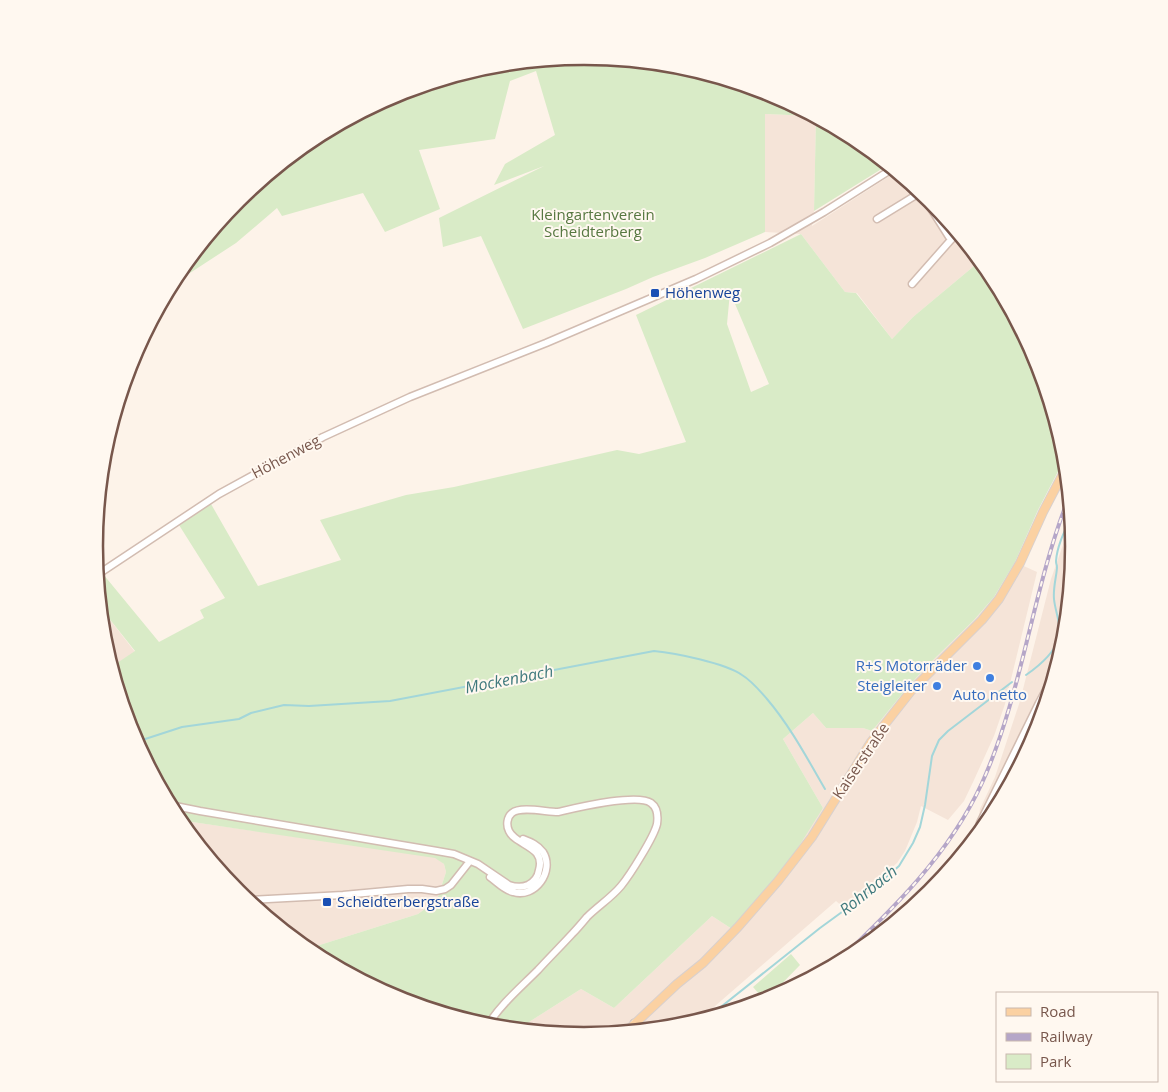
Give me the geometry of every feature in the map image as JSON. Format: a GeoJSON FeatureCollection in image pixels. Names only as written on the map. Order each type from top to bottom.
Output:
{"type":"FeatureCollection","features":[{"type":"Feature","properties":{"kind":"main road","name":"Kaiserstraße"},"geometry":{"type":"LineString","coordinates":[[634,1023],[703,963],[778,880],[812,837],[883,726],[911,691],[982,620],[999,599],[1020,563],[1060,479]]}},
{"type":"Feature","properties":{"kind":"street","name":"Höhenweg"},"geometry":{"type":"LineString","coordinates":[[104,570],[219,494],[323,436],[410,396],[546,343],[696,279],[770,243],[887,172]]}},
{"type":"Feature","properties":{"kind":"street"},"geometry":{"type":"LineString","coordinates":[[877,219],[914,196]]}},
{"type":"Feature","properties":{"kind":"street"},"geometry":{"type":"LineString","coordinates":[[940,222],[951,240]]}},
{"type":"Feature","properties":{"kind":"street"},"geometry":{"type":"LineString","coordinates":[[912,284],[953,238]]}},
{"type":"Feature","properties":{"kind":"street"},"geometry":{"type":"LineString","coordinates":[[988,807],[1036,710]]}},
{"type":"Feature","properties":{"kind":"street"},"geometry":{"type":"LineString","coordinates":[[181,807],[454,854],[478,864],[515,887],[530,884],[537,876],[540,866],[538,856],[532,848],[513,836],[509,831],[508,824],[511,814],[523,809],[558,812],[614,802],[645,800],[651,803],[657,811],[657,824],[623,884],[587,917],[515,991],[492,1018]]}},
{"type":"Feature","properties":{"kind":"street"},"geometry":{"type":"LineString","coordinates":[[258,899],[422,889],[436,891],[451,885],[470,861]]}},
{"type":"Feature","properties":{"kind":"shaded area"},"geometry":{"type":"Polygon","coordinates":[[[765,114],[798,115],[816,125],[812,226],[891,175],[946,229],[975,265],[913,317],[892,339],[857,293],[845,292],[801,234],[765,232],[765,114]]]}},
{"type":"Feature","properties":{"kind":"shaded area"},"geometry":{"type":"Polygon","coordinates":[[[1065,540],[1061,609],[1049,670],[1028,730],[1015,759],[1001,787],[978,821],[980,809],[995,777],[1020,701],[1051,579],[1065,540]]]}},
{"type":"Feature","properties":{"kind":"shaded area"},"geometry":{"type":"Polygon","coordinates":[[[1015,562],[1037,572],[1005,704],[994,736],[964,801],[948,820],[921,806],[917,822],[905,851],[897,863],[843,907],[836,901],[710,1010],[678,1018],[615,1026],[584,1027],[527,1024],[581,989],[614,1008],[712,916],[732,929],[823,808],[783,739],[813,713],[826,728],[863,728],[872,731],[925,668],[974,620],[994,597],[1015,562]]]}},
{"type":"Feature","properties":{"kind":"shaded area"},"geometry":{"type":"Polygon","coordinates":[[[108,618],[135,652],[117,663],[108,618]]]}},
{"type":"Feature","properties":{"kind":"shaded area"},"geometry":{"type":"Polygon","coordinates":[[[190,822],[435,857],[444,864],[446,872],[437,900],[418,914],[317,946],[291,928],[244,886],[222,863],[190,822]]]}},
{"type":"Feature","properties":{"kind":"green space","name":"Kleingartenverein Scheidterberg"},"geometry":{"type":"Polygon","coordinates":[[[584,65],[647,69],[708,81],[768,102],[798,115],[765,114],[765,232],[705,258],[523,329],[481,236],[443,247],[439,218],[544,166],[494,185],[505,164],[555,135],[536,71],[510,81],[495,139],[419,150],[440,209],[385,232],[363,193],[282,216],[277,208],[236,243],[187,275],[202,253],[244,206],[291,164],[317,146],[344,129],[400,102],[460,81],[490,74],[521,69],[584,65]]]}},
{"type":"Feature","properties":{"kind":"green space"},"geometry":{"type":"Polygon","coordinates":[[[816,125],[851,146],[882,168],[814,211],[816,125]]]}},
{"type":"Feature","properties":{"kind":"green space"},"geometry":{"type":"Polygon","coordinates":[[[801,234],[845,292],[856,293],[892,339],[913,317],[975,265],[1001,306],[1028,362],[1049,422],[1059,470],[1038,510],[1015,562],[994,597],[974,620],[925,668],[872,731],[863,728],[826,728],[813,713],[783,739],[823,808],[787,865],[732,929],[712,916],[614,1008],[581,989],[527,1024],[490,1018],[460,1011],[400,990],[343,963],[317,946],[418,914],[437,900],[446,872],[444,864],[435,858],[190,822],[167,786],[153,759],[129,701],[117,663],[135,651],[108,618],[104,575],[159,642],[204,618],[200,610],[225,598],[179,525],[211,504],[258,586],[341,560],[320,520],[406,495],[454,487],[617,450],[639,454],[686,442],[636,315],[801,234]],[[730,292],[727,324],[751,392],[769,384],[730,292]]]}},
{"type":"Feature","properties":{"kind":"green space"},"geometry":{"type":"Polygon","coordinates":[[[791,954],[800,965],[782,984],[759,994],[753,987],[791,954]]]}},
{"type":"Feature","properties":{"kind":"waterway","name":"Rohrbach"},"geometry":{"type":"LineString","coordinates":[[1059,623],[1054,587],[1057,555],[1065,532]]}},
{"type":"Feature","properties":{"kind":"waterway","name":"Rohrbach"},"geometry":{"type":"LineString","coordinates":[[1026,675],[1041,664],[1054,648]]}},
{"type":"Feature","properties":{"kind":"waterway","name":"Mockenbach"},"geometry":{"type":"LineString","coordinates":[[144,739],[182,727],[239,719],[251,713],[284,705],[309,706],[390,701],[654,651],[687,656],[724,666],[749,680],[783,720],[825,789]]}},
{"type":"Feature","properties":{"kind":"waterway","name":"Rohrbach"},"geometry":{"type":"LineString","coordinates":[[721,1007],[820,928],[868,893],[899,866],[920,827],[932,756],[939,740],[1012,682]]}},
{"type":"Feature","properties":{"kind":"railway"},"geometry":{"type":"LineString","coordinates":[[859,940],[898,902],[936,858],[969,809],[982,783],[1008,713],[1046,568],[1064,511]]}},
{"type":"Feature","properties":{"kind":"place","name":"Höhenweg"},"geometry":{"type":"Point","coordinates":[655,293]}},
{"type":"Feature","properties":{"kind":"place","name":"R+S Motorräder"},"geometry":{"type":"Point","coordinates":[977,666]}},
{"type":"Feature","properties":{"kind":"place","name":"Auto netto"},"geometry":{"type":"Point","coordinates":[990,678]}},
{"type":"Feature","properties":{"kind":"place","name":"Steigleiter"},"geometry":{"type":"Point","coordinates":[937,686]}},
{"type":"Feature","properties":{"kind":"place","name":"Scheidterbergstraße"},"geometry":{"type":"Point","coordinates":[327,902]}}]}
